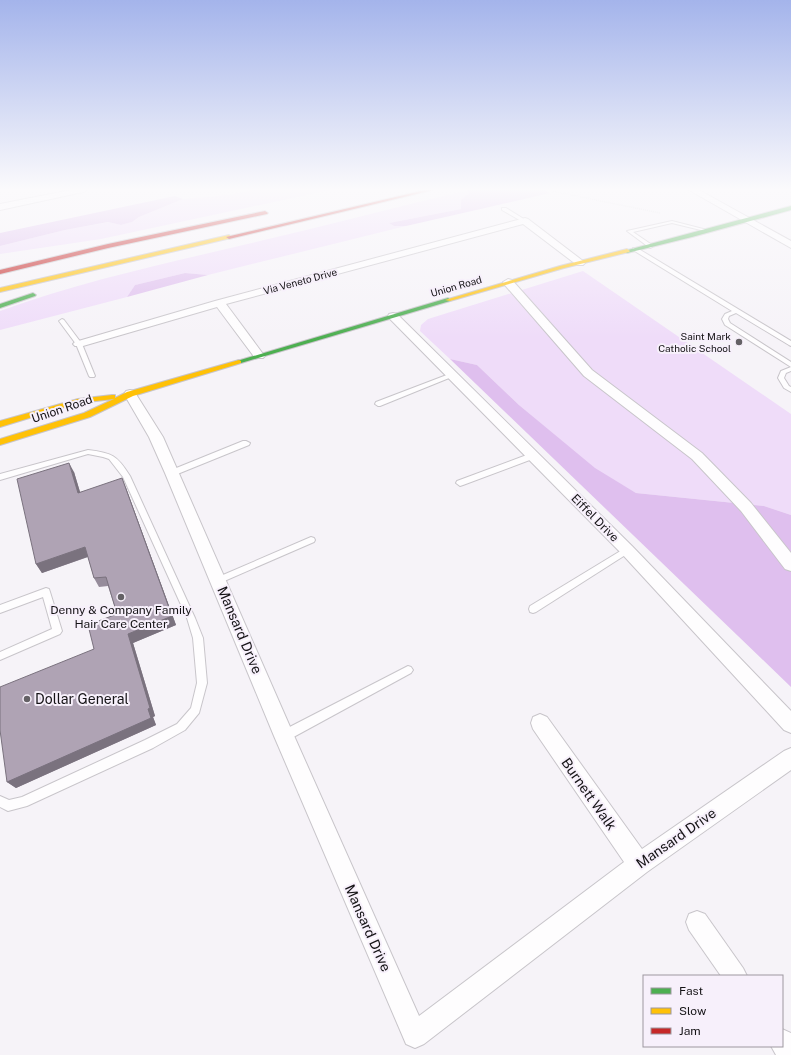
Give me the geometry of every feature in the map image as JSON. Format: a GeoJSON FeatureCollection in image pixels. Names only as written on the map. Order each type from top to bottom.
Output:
{"type":"FeatureCollection","features":[{"type":"Feature","properties":{"kind":"main road"},"geometry":{"type":"LineString","coordinates":[[39,253],[115,239]]}},
{"type":"Feature","properties":{"kind":"main road"},"geometry":{"type":"LineString","coordinates":[[0,272],[143,239]]}},
{"type":"Feature","properties":{"kind":"main road"},"geometry":{"type":"LineString","coordinates":[[0,290],[218,239]]}},
{"type":"Feature","properties":{"kind":"main road","name":"Union Road"},"geometry":{"type":"LineString","coordinates":[[0,424],[78,401],[130,394],[508,282],[677,239]]}},
{"type":"Feature","properties":{"kind":"main road"},"geometry":{"type":"LineString","coordinates":[[55,287],[145,256]]}},
{"type":"Feature","properties":{"kind":"main road"},"geometry":{"type":"LineString","coordinates":[[0,306],[40,292]]}},
{"type":"Feature","properties":{"kind":"main road","name":"Union Road"},"geometry":{"type":"LineString","coordinates":[[0,442],[87,415],[130,394]]}},
{"type":"Feature","properties":{"kind":"street","name":"Via Veneto Drive"},"geometry":{"type":"LineString","coordinates":[[79,344],[218,303],[457,239]]}},
{"type":"Feature","properties":{"kind":"street"},"geometry":{"type":"LineString","coordinates":[[549,239],[580,263]]}},
{"type":"Feature","properties":{"kind":"street"},"geometry":{"type":"LineString","coordinates":[[780,239],[791,245]]}},
{"type":"Feature","properties":{"kind":"street"},"geometry":{"type":"LineString","coordinates":[[508,282],[588,373],[697,456],[746,507],[791,565]]}},
{"type":"Feature","properties":{"kind":"street"},"geometry":{"type":"LineString","coordinates":[[218,303],[259,356]]}},
{"type":"Feature","properties":{"kind":"street","name":"Eiffel Drive"},"geometry":{"type":"LineString","coordinates":[[393,316],[627,550],[791,724]]}},
{"type":"Feature","properties":{"kind":"street","name":"Mansard Drive"},"geometry":{"type":"LineString","coordinates":[[130,394],[156,437],[219,580],[284,736],[415,1035],[639,864],[791,758]]}},
{"type":"Feature","properties":{"kind":"street","name":"Burnett Walk"},"geometry":{"type":"LineString","coordinates":[[540,723],[639,864]]}},
{"type":"Feature","properties":{"kind":"street"},"geometry":{"type":"LineString","coordinates":[[697,922],[734,975]]}},
{"type":"Feature","properties":{"kind":"street"},"geometry":{"type":"LineString","coordinates":[[783,1043],[791,1055]]}},
{"type":"Feature","properties":{"kind":"lane"},"geometry":{"type":"LineString","coordinates":[[641,239],[650,246]]}},
{"type":"Feature","properties":{"kind":"lane"},"geometry":{"type":"LineString","coordinates":[[634,249],[791,344]]}},
{"type":"Feature","properties":{"kind":"lane"},"geometry":{"type":"LineString","coordinates":[[738,311],[728,315],[725,319],[726,324],[791,365]]}},
{"type":"Feature","properties":{"kind":"lane"},"geometry":{"type":"LineString","coordinates":[[62,321],[79,344],[92,376]]}},
{"type":"Feature","properties":{"kind":"lane"},"geometry":{"type":"LineString","coordinates":[[791,369],[783,372],[781,378],[786,387],[791,390]]}},
{"type":"Feature","properties":{"kind":"lane"},"geometry":{"type":"LineString","coordinates":[[378,404],[452,375]]}},
{"type":"Feature","properties":{"kind":"lane"},"geometry":{"type":"LineString","coordinates":[[172,473],[246,443]]}},
{"type":"Feature","properties":{"kind":"lane"},"geometry":{"type":"LineString","coordinates":[[0,477],[88,452],[112,457],[126,476],[198,638],[202,683],[195,710],[181,727],[149,744],[23,802],[8,806],[0,801]]}},
{"type":"Feature","properties":{"kind":"lane"},"geometry":{"type":"LineString","coordinates":[[460,483],[532,456]]}},
{"type":"Feature","properties":{"kind":"lane"},"geometry":{"type":"LineString","coordinates":[[219,580],[311,540]]}},
{"type":"Feature","properties":{"kind":"lane"},"geometry":{"type":"LineString","coordinates":[[533,609],[627,550]]}},
{"type":"Feature","properties":{"kind":"lane"},"geometry":{"type":"LineString","coordinates":[[0,609],[46,592],[57,631],[0,656]]}},
{"type":"Feature","properties":{"kind":"lane"},"geometry":{"type":"LineString","coordinates":[[284,736],[408,670]]}},
{"type":"Feature","properties":{"kind":"shaded area"},"geometry":{"type":"Polygon","coordinates":[[[0,239],[27,239],[0,246],[0,239]]]}},
{"type":"Feature","properties":{"kind":"shaded area"},"geometry":{"type":"Polygon","coordinates":[[[27,239],[99,239],[0,254],[0,246],[27,239]]]}},
{"type":"Feature","properties":{"kind":"shaded area"},"geometry":{"type":"Polygon","coordinates":[[[268,239],[353,239],[208,275],[185,273],[135,285],[127,297],[0,330],[0,311],[64,290],[129,272],[268,239]]]}},
{"type":"Feature","properties":{"kind":"shaded area"},"geometry":{"type":"Polygon","coordinates":[[[583,271],[791,414],[791,515],[764,506],[636,493],[595,469],[519,405],[477,365],[450,359],[420,331],[421,325],[428,319],[583,271]]]}},
{"type":"Feature","properties":{"kind":"shaded area"},"geometry":{"type":"Polygon","coordinates":[[[185,273],[208,275],[127,297],[135,285],[185,273]]]}},
{"type":"Feature","properties":{"kind":"shaded area"},"geometry":{"type":"Polygon","coordinates":[[[450,359],[477,365],[519,405],[595,468],[636,493],[764,506],[791,515],[791,687],[450,359]]]}},
{"type":"Feature","properties":{"kind":"building"},"geometry":{"type":"Polygon","coordinates":[[[69,463],[78,493],[122,478],[172,616],[128,634],[150,708],[148,709],[151,718],[7,782],[0,730],[0,687],[94,649],[88,625],[117,614],[106,577],[94,578],[85,547],[36,564],[17,479],[69,463]]]}},
{"type":"Feature","properties":{"kind":"traffic: fast"},"geometry":{"type":"LineString","coordinates":[[627,251],[676,239]]}},
{"type":"Feature","properties":{"kind":"traffic: fast"},"geometry":{"type":"LineString","coordinates":[[0,306],[33,295]]}},
{"type":"Feature","properties":{"kind":"traffic: fast"},"geometry":{"type":"LineString","coordinates":[[239,362],[448,300]]}},
{"type":"Feature","properties":{"kind":"traffic: slow"},"geometry":{"type":"LineString","coordinates":[[0,290],[219,239]]}},
{"type":"Feature","properties":{"kind":"traffic: slow"},"geometry":{"type":"LineString","coordinates":[[448,300],[562,267],[627,251]]}},
{"type":"Feature","properties":{"kind":"traffic: slow"},"geometry":{"type":"LineString","coordinates":[[0,442],[87,415],[130,394],[239,362]]}},
{"type":"Feature","properties":{"kind":"traffic: slow"},"geometry":{"type":"LineString","coordinates":[[0,424],[78,401],[112,397]]}},
{"type":"Feature","properties":{"kind":"traffic: jam"},"geometry":{"type":"LineString","coordinates":[[0,272],[140,239]]}},
{"type":"Feature","properties":{"kind":"place","name":"Saint Mark Catholic School"},"geometry":{"type":"Point","coordinates":[739,342]}},
{"type":"Feature","properties":{"kind":"place","name":"Denny & Company Family Hair Care Center"},"geometry":{"type":"Point","coordinates":[121,597]}},
{"type":"Feature","properties":{"kind":"place","name":"Dollar General"},"geometry":{"type":"Point","coordinates":[27,699]}}]}
